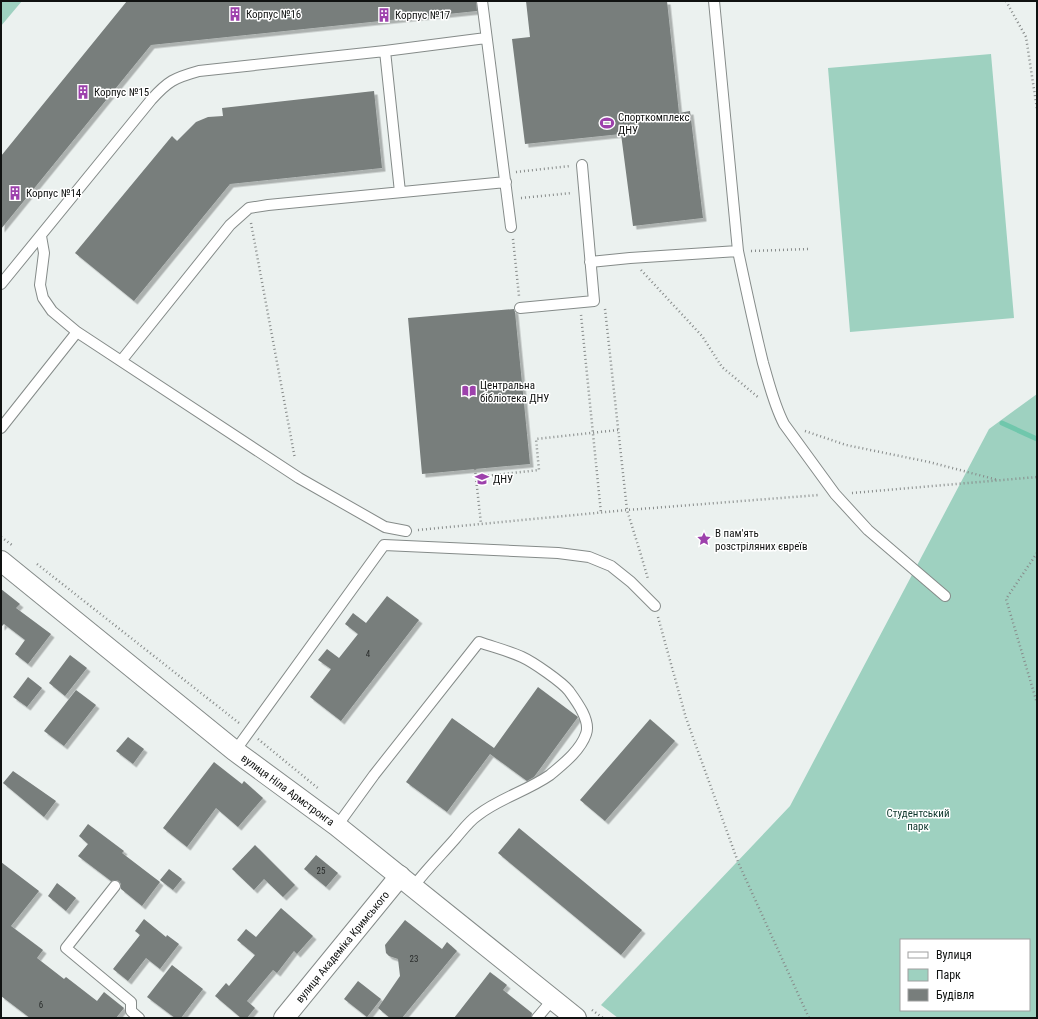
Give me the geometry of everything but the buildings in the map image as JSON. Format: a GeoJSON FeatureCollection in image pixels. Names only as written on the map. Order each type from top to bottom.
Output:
{"type":"FeatureCollection","features":[{"type":"Feature","properties":{"kind":"street","name":"вулиця Ніла Армстронга"},"geometry":{"type":"LineString","coordinates":[[1,561],[235,751],[337,826],[576,1018]]}},
{"type":"Feature","properties":{"kind":"street","name":"вулиця Академіка Кримського"},"geometry":{"type":"LineString","coordinates":[[284,1018],[406,882]]}},
{"type":"Feature","properties":{"kind":"lane"},"geometry":{"type":"LineString","coordinates":[[482,1],[506,178],[511,227]]}},
{"type":"Feature","properties":{"kind":"lane"},"geometry":{"type":"LineString","coordinates":[[714,1],[738,251],[750,313],[778,413],[784,424],[835,494],[868,530],[946,596]]}},
{"type":"Feature","properties":{"kind":"lane"},"geometry":{"type":"LineString","coordinates":[[1,284],[151,100],[165,84],[180,76],[199,71],[385,51],[486,38]]}},
{"type":"Feature","properties":{"kind":"lane"},"geometry":{"type":"LineString","coordinates":[[385,51],[400,192]]}},
{"type":"Feature","properties":{"kind":"lane"},"geometry":{"type":"LineString","coordinates":[[520,308],[594,301],[582,165]]}},
{"type":"Feature","properties":{"kind":"lane"},"geometry":{"type":"LineString","coordinates":[[121,361],[230,226],[249,208],[400,192],[506,178]]}},
{"type":"Feature","properties":{"kind":"lane"},"geometry":{"type":"LineString","coordinates":[[40,236],[44,253],[40,285],[43,298],[52,311],[77,332],[299,478],[385,527],[406,531]]}},
{"type":"Feature","properties":{"kind":"lane"},"geometry":{"type":"LineString","coordinates":[[590,262],[738,251]]}},
{"type":"Feature","properties":{"kind":"lane"},"geometry":{"type":"LineString","coordinates":[[1,428],[77,332]]}},
{"type":"Feature","properties":{"kind":"lane"},"geometry":{"type":"LineString","coordinates":[[235,751],[384,545],[558,553],[589,557],[611,566],[632,582],[655,606]]}},
{"type":"Feature","properties":{"kind":"lane"},"geometry":{"type":"LineString","coordinates":[[337,826],[374,775],[479,642],[523,657],[568,690],[588,724],[586,734],[579,747],[550,774],[533,786],[477,815],[423,875],[406,882]]}},
{"type":"Feature","properties":{"kind":"lane"},"geometry":{"type":"LineString","coordinates":[[115,886],[66,948],[131,1002],[131,1011],[139,1018]]}},
{"type":"Feature","properties":{"kind":"lane"},"geometry":{"type":"LineString","coordinates":[[537,1018],[553,999]]}},
{"type":"Feature","properties":{"kind":"path"},"geometry":{"type":"LineString","coordinates":[[1006,1],[1026,37],[1037,109]]}},
{"type":"Feature","properties":{"kind":"path"},"geometry":{"type":"LineString","coordinates":[[506,178],[582,165]]}},
{"type":"Feature","properties":{"kind":"path"},"geometry":{"type":"LineString","coordinates":[[508,199],[584,192]]}},
{"type":"Feature","properties":{"kind":"path"},"geometry":{"type":"LineString","coordinates":[[249,208],[299,478]]}},
{"type":"Feature","properties":{"kind":"path"},"geometry":{"type":"LineString","coordinates":[[511,227],[517,285]]}},
{"type":"Feature","properties":{"kind":"path"},"geometry":{"type":"LineString","coordinates":[[738,251],[809,249]]}},
{"type":"Feature","properties":{"kind":"path"},"geometry":{"type":"LineString","coordinates":[[630,258],[702,336],[722,367],[778,413]]}},
{"type":"Feature","properties":{"kind":"path"},"geometry":{"type":"LineString","coordinates":[[594,301],[604,303],[627,510],[686,718],[738,862],[809,1018]]}},
{"type":"Feature","properties":{"kind":"path"},"geometry":{"type":"LineString","coordinates":[[406,531],[601,513],[580,303]]}},
{"type":"Feature","properties":{"kind":"path"},"geometry":{"type":"LineString","coordinates":[[784,424],[846,445],[929,462],[1000,481]]}},
{"type":"Feature","properties":{"kind":"path"},"geometry":{"type":"LineString","coordinates":[[476,477],[539,470],[536,438],[618,430]]}},
{"type":"Feature","properties":{"kind":"path"},"geometry":{"type":"LineString","coordinates":[[475,469],[481,524]]}},
{"type":"Feature","properties":{"kind":"path"},"geometry":{"type":"LineString","coordinates":[[1037,553],[1006,599],[1037,703]]}},
{"type":"Feature","properties":{"kind":"green space"},"geometry":{"type":"Polygon","coordinates":[[[1,1],[22,1],[1,26],[1,1]]]}},
{"type":"Feature","properties":{"kind":"green space"},"geometry":{"type":"Polygon","coordinates":[[[991,54],[1014,318],[850,332],[828,68],[991,54]]]}},
{"type":"Feature","properties":{"kind":"green space","name":"Студентський парк"},"geometry":{"type":"Polygon","coordinates":[[[1037,394],[1037,1018],[618,1018],[601,1005],[790,806],[989,429],[1037,394]]]}},
{"type":"Feature","properties":{"kind":"waterway"},"geometry":{"type":"LineString","coordinates":[[1002,423],[1037,439]]}},
{"type":"Feature","properties":{"kind":"place","name":"Корпус №16"},"geometry":{"type":"Point","coordinates":[235,14]}},
{"type":"Feature","properties":{"kind":"place","name":"Корпус №17"},"geometry":{"type":"Point","coordinates":[384,15]}},
{"type":"Feature","properties":{"kind":"place","name":"Корпус №15"},"geometry":{"type":"Point","coordinates":[83,92]}},
{"type":"Feature","properties":{"kind":"place","name":"Спорткомплекс ДНУ"},"geometry":{"type":"Point","coordinates":[607,123]}},
{"type":"Feature","properties":{"kind":"place","name":"Корпус №14"},"geometry":{"type":"Point","coordinates":[15,193]}},
{"type":"Feature","properties":{"kind":"place","name":"Центральна бібліотека ДНУ"},"geometry":{"type":"Point","coordinates":[469,391]}},
{"type":"Feature","properties":{"kind":"place","name":"ДНУ"},"geometry":{"type":"Point","coordinates":[482,479]}},
{"type":"Feature","properties":{"kind":"place","name":"В пам'ять розстріляних євреїв"},"geometry":{"type":"Point","coordinates":[704,539]}}]}
